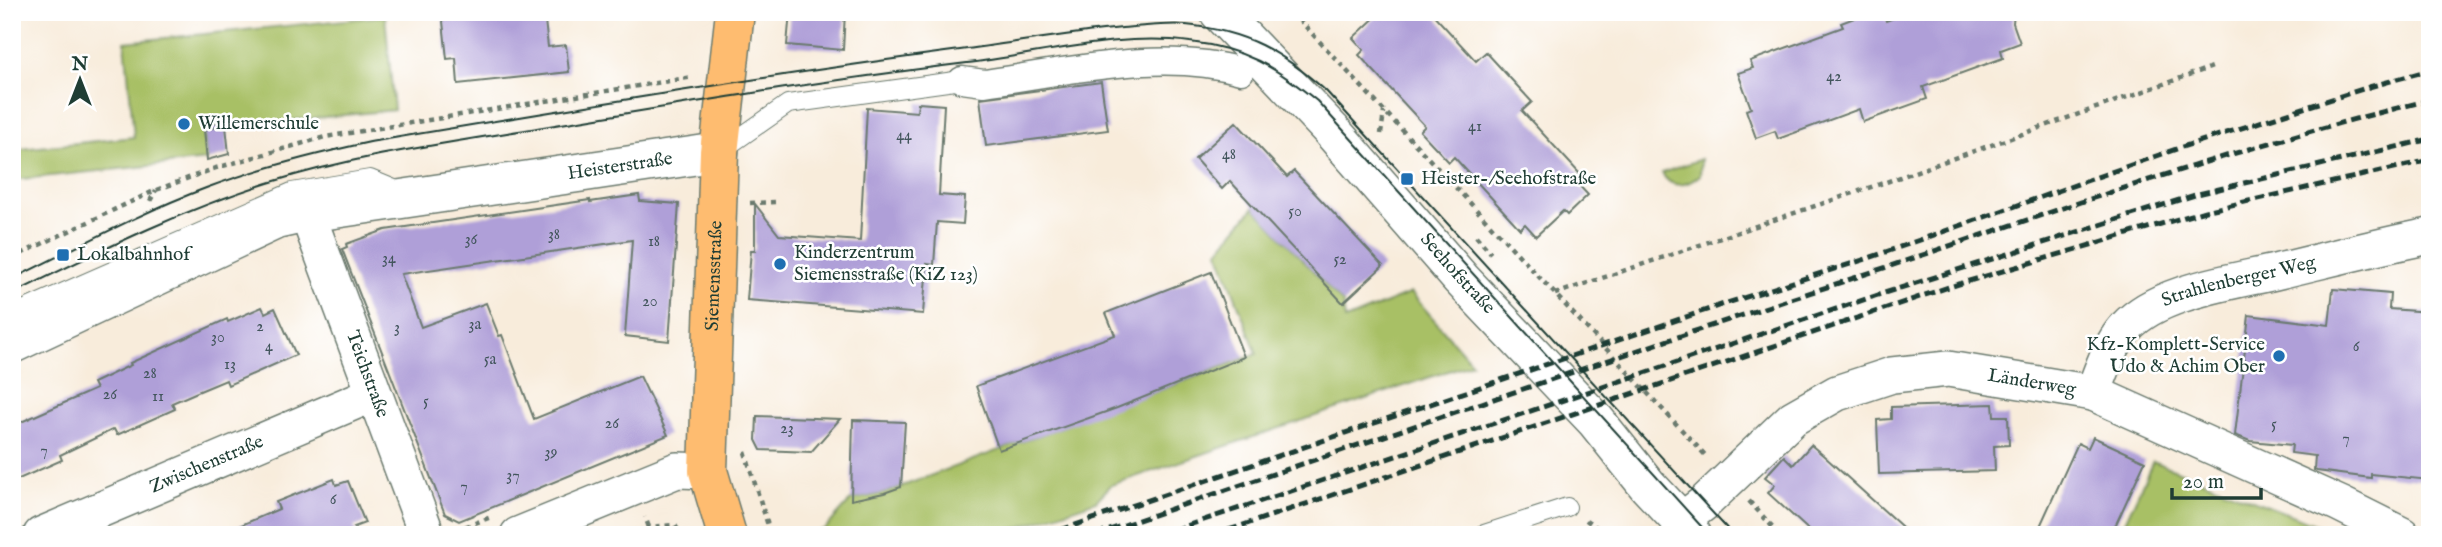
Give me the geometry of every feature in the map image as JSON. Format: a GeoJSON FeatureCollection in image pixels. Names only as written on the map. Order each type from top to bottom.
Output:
{"type":"FeatureCollection","features":[{"type":"Feature","properties":{"kind":"main road","name":"Siemensstraße"},"geometry":{"type":"LineString","coordinates":[[727,535],[708,471],[719,152],[735,12]]}},
{"type":"Feature","properties":{"kind":"street","name":"Seehofstraße"},"geometry":{"type":"LineString","coordinates":[[1219,12],[1331,130],[1461,279],[1596,421],[1686,528]]}},
{"type":"Feature","properties":{"kind":"street","name":"Heisterstraße"},"geometry":{"type":"LineString","coordinates":[[962,80],[984,83],[1144,62],[1180,61],[1241,71]]}},
{"type":"Feature","properties":{"kind":"street","name":"Heisterstraße"},"geometry":{"type":"LineString","coordinates":[[12,344],[276,220],[307,213],[719,152]]}},
{"type":"Feature","properties":{"kind":"street","name":"Teichstraße"},"geometry":{"type":"LineString","coordinates":[[307,213],[427,535]]}},
{"type":"Feature","properties":{"kind":"street","name":"Strahlenberger Weg"},"geometry":{"type":"LineString","coordinates":[[2093,393],[2109,350],[2127,326],[2150,309],[2185,294],[2430,236]]}},
{"type":"Feature","properties":{"kind":"street","name":"Länderweg"},"geometry":{"type":"LineString","coordinates":[[1686,528],[1729,480],[1793,418],[1837,393],[1892,375],[1948,369],[2093,393],[2340,504],[2402,535]]}},
{"type":"Feature","properties":{"kind":"street","name":"Zwischenstraße"},"geometry":{"type":"LineString","coordinates":[[41,535],[373,394]]}},
{"type":"Feature","properties":{"kind":"street"},"geometry":{"type":"LineString","coordinates":[[518,535],[677,470],[708,471]]}},
{"type":"Feature","properties":{"kind":"lane","name":"Heisterstraße"},"geometry":{"type":"LineString","coordinates":[[719,152],[788,104],[962,80]]}},
{"type":"Feature","properties":{"kind":"lane"},"geometry":{"type":"LineString","coordinates":[[12,315],[292,192],[370,179],[415,198]]}},
{"type":"Feature","properties":{"kind":"lane"},"geometry":{"type":"LineString","coordinates":[[1481,535],[1567,507]]}},
{"type":"Feature","properties":{"kind":"path"},"geometry":{"type":"LineString","coordinates":[[1292,12],[1780,535]]}},
{"type":"Feature","properties":{"kind":"path"},"geometry":{"type":"LineString","coordinates":[[1554,294],[2215,66]]}},
{"type":"Feature","properties":{"kind":"path"},"geometry":{"type":"LineString","coordinates":[[12,258],[156,190],[216,168],[325,136],[729,72]]}},
{"type":"Feature","properties":{"kind":"path"},"geometry":{"type":"LineString","coordinates":[[1381,134],[1384,112]]}},
{"type":"Feature","properties":{"kind":"path"},"geometry":{"type":"LineString","coordinates":[[150,201],[156,190]]}},
{"type":"Feature","properties":{"kind":"path"},"geometry":{"type":"LineString","coordinates":[[740,204],[778,202]]}},
{"type":"Feature","properties":{"kind":"path"},"geometry":{"type":"LineString","coordinates":[[1476,236],[1491,253]]}},
{"type":"Feature","properties":{"kind":"path"},"geometry":{"type":"LineString","coordinates":[[627,535],[649,527],[676,525],[681,535]]}},
{"type":"Feature","properties":{"kind":"green space"},"geometry":{"type":"Polygon","coordinates":[[[385,16],[394,110],[204,129],[207,160],[12,180],[12,150],[134,137],[125,42],[385,16]]]}},
{"type":"Feature","properties":{"kind":"green space"},"geometry":{"type":"Polygon","coordinates":[[[1701,159],[1700,175],[1690,182],[1674,184],[1662,173],[1701,159]]]}},
{"type":"Feature","properties":{"kind":"green space"},"geometry":{"type":"Polygon","coordinates":[[[1254,207],[1343,303],[1345,320],[1411,293],[1472,363],[1111,485],[1096,501],[997,535],[807,535],[825,529],[851,500],[884,493],[1257,354],[1218,251],[1254,207]]]}},
{"type":"Feature","properties":{"kind":"green space"},"geometry":{"type":"Polygon","coordinates":[[[2153,461],[2342,535],[2119,535],[2153,461]]]}},
{"type":"Feature","properties":{"kind":"building"},"geometry":{"type":"Polygon","coordinates":[[[442,12],[544,12],[548,47],[566,45],[569,72],[458,84],[456,58],[447,59],[442,12]]]}},
{"type":"Feature","properties":{"kind":"building"},"geometry":{"type":"Polygon","coordinates":[[[790,12],[845,12],[843,50],[787,45],[790,12]]]}},
{"type":"Feature","properties":{"kind":"building"},"geometry":{"type":"Polygon","coordinates":[[[1381,12],[1431,12],[1476,61],[1486,52],[1532,102],[1522,111],[1580,174],[1574,180],[1588,195],[1567,215],[1563,211],[1536,236],[1525,224],[1520,229],[1454,157],[1449,162],[1420,131],[1425,126],[1359,55],[1364,50],[1353,38],[1381,12]]]}},
{"type":"Feature","properties":{"kind":"building"},"geometry":{"type":"Polygon","coordinates":[[[1870,12],[1883,12],[1886,21],[1910,12],[2014,12],[2013,23],[2020,43],[2001,50],[2003,58],[1923,87],[1927,99],[1863,122],[1859,109],[1778,139],[1775,131],[1756,138],[1746,110],[1751,108],[1738,73],[1753,68],[1750,61],[1843,27],[1841,23],[1870,12]]]}},
{"type":"Feature","properties":{"kind":"building"},"geometry":{"type":"Polygon","coordinates":[[[1101,82],[1108,130],[986,146],[980,98],[1101,82]]]}},
{"type":"Feature","properties":{"kind":"building"},"geometry":{"type":"Polygon","coordinates":[[[918,103],[944,105],[939,195],[965,197],[963,224],[937,222],[934,265],[927,264],[923,314],[747,300],[751,250],[755,250],[755,204],[779,235],[860,241],[867,108],[917,112],[918,103]]]}},
{"type":"Feature","properties":{"kind":"building"},"geometry":{"type":"Polygon","coordinates":[[[1236,122],[1287,177],[1294,171],[1383,266],[1343,303],[1230,181],[1222,189],[1195,159],[1236,122]]]}},
{"type":"Feature","properties":{"kind":"building"},"geometry":{"type":"Polygon","coordinates":[[[226,126],[229,154],[207,160],[204,129],[226,126]]]}},
{"type":"Feature","properties":{"kind":"building"},"geometry":{"type":"Polygon","coordinates":[[[639,195],[640,201],[679,204],[669,341],[625,336],[632,240],[401,274],[421,327],[486,303],[499,336],[502,335],[534,419],[640,376],[668,435],[459,521],[445,514],[342,249],[347,247],[346,244],[385,230],[639,195]]]}},
{"type":"Feature","properties":{"kind":"building"},"geometry":{"type":"Polygon","coordinates":[[[1211,272],[1244,357],[1117,408],[999,450],[976,386],[1115,335],[1106,313],[1211,272]]]}},
{"type":"Feature","properties":{"kind":"building"},"geometry":{"type":"Polygon","coordinates":[[[2333,289],[2390,294],[2389,309],[2430,312],[2430,480],[2371,474],[2371,478],[2317,471],[2314,470],[2315,456],[2291,453],[2292,445],[2250,441],[2235,435],[2249,315],[2329,325],[2333,289]]]}},
{"type":"Feature","properties":{"kind":"building"},"geometry":{"type":"Polygon","coordinates":[[[262,307],[265,313],[275,308],[296,355],[228,385],[226,380],[172,403],[175,409],[117,435],[114,429],[60,455],[62,460],[12,482],[12,426],[96,389],[93,383],[131,365],[130,363],[227,319],[228,322],[262,307]]]}},
{"type":"Feature","properties":{"kind":"building"},"geometry":{"type":"Polygon","coordinates":[[[1993,404],[1994,416],[2008,416],[2009,445],[1994,446],[1995,471],[1879,474],[1877,420],[1891,419],[1891,407],[1993,404]]]}},
{"type":"Feature","properties":{"kind":"building"},"geometry":{"type":"Polygon","coordinates":[[[757,416],[840,419],[811,452],[761,450],[756,440],[757,416]]]}},
{"type":"Feature","properties":{"kind":"building"},"geometry":{"type":"Polygon","coordinates":[[[853,420],[905,422],[901,487],[851,500],[853,420]]]}},
{"type":"Feature","properties":{"kind":"building"},"geometry":{"type":"Polygon","coordinates":[[[2093,437],[2145,461],[2111,535],[2036,535],[2078,443],[2088,448],[2093,437]]]}},
{"type":"Feature","properties":{"kind":"building"},"geometry":{"type":"Polygon","coordinates":[[[1811,445],[1911,535],[1814,535],[1768,493],[1775,485],[1765,477],[1784,456],[1793,465],[1811,445]]]}},
{"type":"Feature","properties":{"kind":"building"},"geometry":{"type":"Polygon","coordinates":[[[334,479],[336,485],[348,481],[365,523],[354,527],[358,535],[218,535],[279,509],[276,502],[334,479]]]}},
{"type":"Feature","properties":{"kind":"tram line"},"geometry":{"type":"LineString","coordinates":[[12,279],[132,220],[206,188],[287,162],[370,142],[739,82],[1061,35],[1162,25],[1207,28],[1262,45],[1294,65],[1326,91],[1733,535]]}},
{"type":"Feature","properties":{"kind":"tram line"},"geometry":{"type":"LineString","coordinates":[[12,294],[202,206],[268,183],[373,156],[758,92],[1078,46],[1135,40],[1190,42],[1243,54],[1273,69],[1317,101],[1709,535]]}},
{"type":"Feature","properties":{"kind":"railway"},"geometry":{"type":"LineString","coordinates":[[1046,535],[1727,303],[1869,258],[2179,148],[2430,70]]}},
{"type":"Feature","properties":{"kind":"railway"},"geometry":{"type":"LineString","coordinates":[[1095,535],[2091,199],[2294,136],[2430,100]]}},
{"type":"Feature","properties":{"kind":"railway"},"geometry":{"type":"LineString","coordinates":[[1159,535],[1875,296],[2198,194],[2430,139]]}},
{"type":"Feature","properties":{"kind":"railway"},"geometry":{"type":"LineString","coordinates":[[1214,535],[1949,287],[2205,211],[2430,160]]}},
{"type":"Feature","properties":{"kind":"place","name":"Willemerschule"},"geometry":{"type":"Point","coordinates":[184,124]}},
{"type":"Feature","properties":{"kind":"place","name":"Heister-/Seehofstraße"},"geometry":{"type":"Point","coordinates":[1407,179]}},
{"type":"Feature","properties":{"kind":"place","name":"Lokalbahnhof"},"geometry":{"type":"Point","coordinates":[63,255]}},
{"type":"Feature","properties":{"kind":"place","name":"Kinderzentrum Siemensstraße (KiZ 123)"},"geometry":{"type":"Point","coordinates":[780,264]}},
{"type":"Feature","properties":{"kind":"place","name":"Kfz-Komplett-Service Udo & Achim Ober"},"geometry":{"type":"Point","coordinates":[2279,356]}}]}
